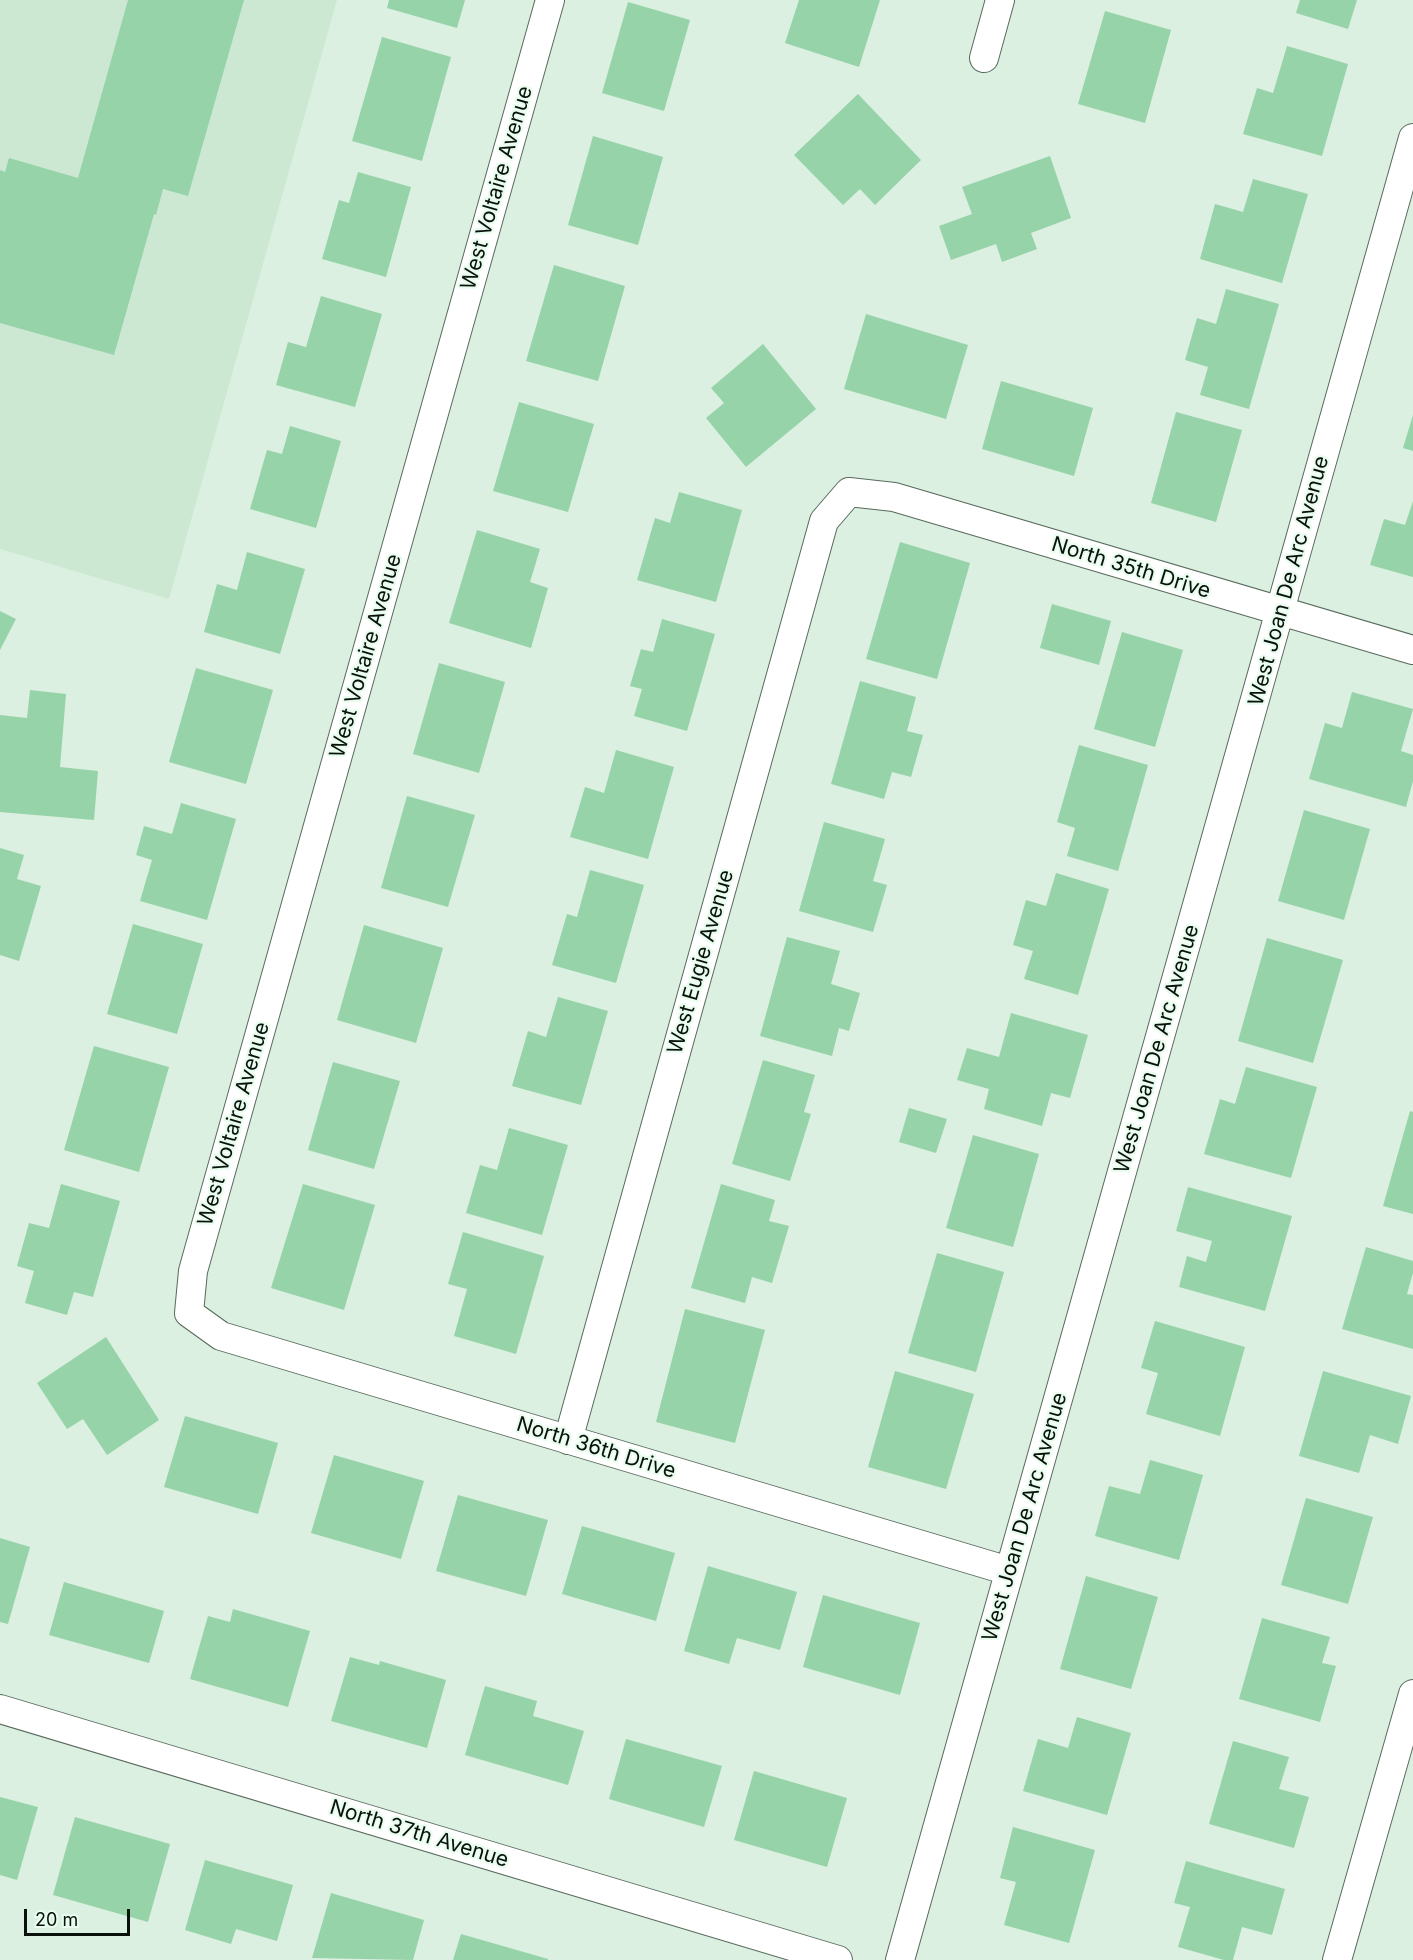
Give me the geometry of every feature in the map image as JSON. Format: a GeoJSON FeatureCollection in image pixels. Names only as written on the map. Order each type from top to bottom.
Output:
{"type":"FeatureCollection","features":[{"type":"Feature","properties":{"kind":"street","name":"West Voltaire Avenue"},"geometry":{"type":"LineString","coordinates":[[189,1313],[193,1270],[550,0]]}},
{"type":"Feature","properties":{"kind":"street"},"geometry":{"type":"LineString","coordinates":[[984,58],[1000,0]]}},
{"type":"Feature","properties":{"kind":"street","name":"West Joan De Arc Avenue"},"geometry":{"type":"LineString","coordinates":[[900,1960],[1413,138]]}},
{"type":"Feature","properties":{"kind":"street","name":"North 35th Drive"},"geometry":{"type":"LineString","coordinates":[[849,492],[894,497],[1281,613],[1413,650]]}},
{"type":"Feature","properties":{"kind":"street","name":"West Eugie Avenue"},"geometry":{"type":"LineString","coordinates":[[568,1440],[824,520],[849,492]]}},
{"type":"Feature","properties":{"kind":"street","name":"North 36th Drive"},"geometry":{"type":"LineString","coordinates":[[189,1313],[221,1336],[1010,1571]]}},
{"type":"Feature","properties":{"kind":"street"},"geometry":{"type":"LineString","coordinates":[[1337,1960],[1413,1694]]}},
{"type":"Feature","properties":{"kind":"street","name":"North 37th Avenue"},"geometry":{"type":"LineString","coordinates":[[0,1709],[838,1960]]}},
{"type":"Feature","properties":{"kind":"shaded area"},"geometry":{"type":"Polygon","coordinates":[[[0,0],[337,0],[169,599],[0,549],[0,0]]]}},
{"type":"Feature","properties":{"kind":"building"},"geometry":{"type":"Polygon","coordinates":[[[128,0],[244,0],[188,196],[163,189],[114,355],[0,323],[0,170],[5,172],[9,158],[78,178],[128,0]]]}},
{"type":"Feature","properties":{"kind":"building"},"geometry":{"type":"Polygon","coordinates":[[[389,0],[465,0],[457,28],[387,8],[389,0]]]}},
{"type":"Feature","properties":{"kind":"building"},"geometry":{"type":"Polygon","coordinates":[[[799,0],[880,0],[859,67],[785,43],[799,0]]]}},
{"type":"Feature","properties":{"kind":"building"},"geometry":{"type":"Polygon","coordinates":[[[1300,0],[1357,0],[1348,29],[1296,13],[1300,0]]]}},
{"type":"Feature","properties":{"kind":"building"},"geometry":{"type":"Polygon","coordinates":[[[628,2],[690,20],[664,111],[602,93],[628,2]]]}},
{"type":"Feature","properties":{"kind":"building"},"geometry":{"type":"Polygon","coordinates":[[[1105,11],[1171,30],[1145,123],[1078,104],[1105,11]]]}},
{"type":"Feature","properties":{"kind":"building"},"geometry":{"type":"Polygon","coordinates":[[[382,37],[451,57],[422,161],[352,141],[382,37]]]}},
{"type":"Feature","properties":{"kind":"building"},"geometry":{"type":"Polygon","coordinates":[[[1287,46],[1348,64],[1322,156],[1243,134],[1257,88],[1273,93],[1287,46]]]}},
{"type":"Feature","properties":{"kind":"building"},"geometry":{"type":"Polygon","coordinates":[[[858,94],[921,160],[875,205],[860,189],[843,205],[794,155],[858,94]]]}},
{"type":"Feature","properties":{"kind":"building"},"geometry":{"type":"Polygon","coordinates":[[[593,136],[663,157],[638,245],[568,225],[593,136]]]}},
{"type":"Feature","properties":{"kind":"building"},"geometry":{"type":"Polygon","coordinates":[[[1050,156],[1071,218],[1031,233],[1037,249],[1002,262],[996,244],[951,260],[939,226],[972,214],[962,187],[1050,156]]]}},
{"type":"Feature","properties":{"kind":"building"},"geometry":{"type":"Polygon","coordinates":[[[358,172],[411,187],[386,277],[322,259],[339,200],[349,203],[358,172]]]}},
{"type":"Feature","properties":{"kind":"building"},"geometry":{"type":"Polygon","coordinates":[[[1253,179],[1308,194],[1282,283],[1200,259],[1215,204],[1243,212],[1253,179]]]}},
{"type":"Feature","properties":{"kind":"building"},"geometry":{"type":"Polygon","coordinates":[[[554,265],[625,286],[598,381],[526,361],[554,265]]]}},
{"type":"Feature","properties":{"kind":"building"},"geometry":{"type":"Polygon","coordinates":[[[1226,289],[1279,304],[1249,409],[1200,395],[1208,367],[1185,360],[1197,318],[1216,324],[1226,289]]]}},
{"type":"Feature","properties":{"kind":"building"},"geometry":{"type":"Polygon","coordinates":[[[321,296],[382,314],[355,407],[276,385],[288,342],[306,347],[321,296]]]}},
{"type":"Feature","properties":{"kind":"building"},"geometry":{"type":"Polygon","coordinates":[[[866,314],[968,345],[946,419],[844,389],[866,314]]]}},
{"type":"Feature","properties":{"kind":"building"},"geometry":{"type":"Polygon","coordinates":[[[763,344],[816,409],[746,467],[706,418],[724,403],[711,388],[763,344]]]}},
{"type":"Feature","properties":{"kind":"building"},"geometry":{"type":"Polygon","coordinates":[[[1001,381],[1093,408],[1074,476],[982,449],[1001,381]]]}},
{"type":"Feature","properties":{"kind":"building"},"geometry":{"type":"Polygon","coordinates":[[[519,402],[594,424],[568,512],[493,491],[519,402]]]}},
{"type":"Feature","properties":{"kind":"building"},"geometry":{"type":"Polygon","coordinates":[[[1176,412],[1242,430],[1216,522],[1151,503],[1176,412]]]}},
{"type":"Feature","properties":{"kind":"building"},"geometry":{"type":"Polygon","coordinates":[[[1413,415],[1413,451],[1403,448],[1413,415]]]}},
{"type":"Feature","properties":{"kind":"building"},"geometry":{"type":"Polygon","coordinates":[[[290,426],[341,441],[316,528],[250,509],[267,450],[282,454],[290,426]]]}},
{"type":"Feature","properties":{"kind":"building"},"geometry":{"type":"Polygon","coordinates":[[[679,492],[742,510],[716,602],[637,580],[655,518],[670,523],[679,492]]]}},
{"type":"Feature","properties":{"kind":"building"},"geometry":{"type":"Polygon","coordinates":[[[1413,501],[1413,577],[1370,565],[1384,519],[1405,525],[1413,501]]]}},
{"type":"Feature","properties":{"kind":"building"},"geometry":{"type":"Polygon","coordinates":[[[477,530],[540,549],[530,582],[548,588],[531,648],[449,623],[477,530]]]}},
{"type":"Feature","properties":{"kind":"building"},"geometry":{"type":"Polygon","coordinates":[[[900,542],[970,563],[937,679],[866,659],[900,542]]]}},
{"type":"Feature","properties":{"kind":"building"},"geometry":{"type":"Polygon","coordinates":[[[247,552],[305,569],[280,654],[204,632],[217,584],[237,590],[247,552]]]}},
{"type":"Feature","properties":{"kind":"building"},"geometry":{"type":"Polygon","coordinates":[[[1052,604],[1111,621],[1099,665],[1040,648],[1052,604]]]}},
{"type":"Feature","properties":{"kind":"building"},"geometry":{"type":"Polygon","coordinates":[[[0,611],[16,619],[0,650],[0,611]]]}},
{"type":"Feature","properties":{"kind":"building"},"geometry":{"type":"Polygon","coordinates":[[[662,619],[715,634],[687,731],[634,716],[642,689],[630,686],[641,649],[653,652],[662,619]]]}},
{"type":"Feature","properties":{"kind":"building"},"geometry":{"type":"Polygon","coordinates":[[[1122,632],[1183,650],[1155,747],[1094,729],[1122,632]]]}},
{"type":"Feature","properties":{"kind":"building"},"geometry":{"type":"Polygon","coordinates":[[[439,663],[505,682],[479,773],[413,754],[439,663]]]}},
{"type":"Feature","properties":{"kind":"building"},"geometry":{"type":"Polygon","coordinates":[[[196,668],[273,690],[246,784],[169,762],[196,668]]]}},
{"type":"Feature","properties":{"kind":"building"},"geometry":{"type":"Polygon","coordinates":[[[860,681],[916,697],[907,731],[923,735],[911,777],[892,772],[884,799],[831,784],[860,681]]]}},
{"type":"Feature","properties":{"kind":"building"},"geometry":{"type":"Polygon","coordinates":[[[30,690],[66,694],[60,767],[98,771],[94,820],[0,812],[0,715],[27,718],[30,690]]]}},
{"type":"Feature","properties":{"kind":"building"},"geometry":{"type":"Polygon","coordinates":[[[1352,692],[1413,709],[1401,751],[1413,755],[1413,781],[1406,807],[1309,779],[1325,723],[1342,728],[1352,692]]]}},
{"type":"Feature","properties":{"kind":"building"},"geometry":{"type":"Polygon","coordinates":[[[1079,745],[1148,765],[1118,871],[1067,856],[1075,828],[1057,822],[1079,745]]]}},
{"type":"Feature","properties":{"kind":"building"},"geometry":{"type":"Polygon","coordinates":[[[616,750],[674,767],[648,859],[570,837],[585,787],[604,793],[616,750]]]}},
{"type":"Feature","properties":{"kind":"building"},"geometry":{"type":"Polygon","coordinates":[[[407,796],[475,815],[448,907],[381,888],[407,796]]]}},
{"type":"Feature","properties":{"kind":"building"},"geometry":{"type":"Polygon","coordinates":[[[181,803],[236,819],[207,920],[140,901],[152,860],[136,855],[144,826],[172,834],[181,803]]]}},
{"type":"Feature","properties":{"kind":"building"},"geometry":{"type":"Polygon","coordinates":[[[1304,810],[1370,829],[1344,920],[1278,901],[1304,810]]]}},
{"type":"Feature","properties":{"kind":"building"},"geometry":{"type":"Polygon","coordinates":[[[824,822],[885,839],[873,881],[887,885],[873,932],[799,911],[824,822]]]}},
{"type":"Feature","properties":{"kind":"building"},"geometry":{"type":"Polygon","coordinates":[[[0,848],[24,855],[17,879],[41,886],[19,961],[0,955],[0,848]]]}},
{"type":"Feature","properties":{"kind":"building"},"geometry":{"type":"Polygon","coordinates":[[[590,870],[644,885],[616,983],[552,965],[567,914],[577,917],[590,870]]]}},
{"type":"Feature","properties":{"kind":"building"},"geometry":{"type":"Polygon","coordinates":[[[1056,873],[1109,889],[1078,995],[1024,979],[1033,951],[1013,945],[1026,900],[1046,906],[1056,873]]]}},
{"type":"Feature","properties":{"kind":"building"},"geometry":{"type":"Polygon","coordinates":[[[133,924],[203,944],[177,1034],[107,1014],[133,924]]]}},
{"type":"Feature","properties":{"kind":"building"},"geometry":{"type":"Polygon","coordinates":[[[364,925],[443,948],[416,1043],[337,1020],[364,925]]]}},
{"type":"Feature","properties":{"kind":"building"},"geometry":{"type":"Polygon","coordinates":[[[787,937],[840,951],[831,984],[860,993],[849,1031],[839,1028],[832,1056],[760,1036],[787,937]]]}},
{"type":"Feature","properties":{"kind":"building"},"geometry":{"type":"Polygon","coordinates":[[[1267,938],[1343,960],[1313,1063],[1238,1041],[1267,938]]]}},
{"type":"Feature","properties":{"kind":"building"},"geometry":{"type":"Polygon","coordinates":[[[558,997],[608,1011],[581,1105],[512,1086],[528,1031],[546,1037],[558,997]]]}},
{"type":"Feature","properties":{"kind":"building"},"geometry":{"type":"Polygon","coordinates":[[[1011,1013],[1088,1035],[1070,1098],[1051,1093],[1042,1126],[984,1109],[989,1089],[957,1080],[967,1048],[999,1057],[1011,1013]]]}},
{"type":"Feature","properties":{"kind":"building"},"geometry":{"type":"Polygon","coordinates":[[[94,1046],[169,1067],[139,1172],[64,1150],[94,1046]]]}},
{"type":"Feature","properties":{"kind":"building"},"geometry":{"type":"Polygon","coordinates":[[[763,1060],[815,1075],[804,1112],[811,1114],[790,1181],[732,1164],[763,1060]]]}},
{"type":"Feature","properties":{"kind":"building"},"geometry":{"type":"Polygon","coordinates":[[[333,1062],[400,1081],[374,1169],[308,1150],[333,1062]]]}},
{"type":"Feature","properties":{"kind":"building"},"geometry":{"type":"Polygon","coordinates":[[[1246,1067],[1317,1087],[1291,1178],[1204,1154],[1220,1099],[1235,1104],[1246,1067]]]}},
{"type":"Feature","properties":{"kind":"building"},"geometry":{"type":"Polygon","coordinates":[[[909,1108],[947,1119],[936,1153],[899,1142],[909,1108]]]}},
{"type":"Feature","properties":{"kind":"building"},"geometry":{"type":"Polygon","coordinates":[[[1410,1111],[1413,1112],[1413,1214],[1383,1206],[1410,1111]]]}},
{"type":"Feature","properties":{"kind":"building"},"geometry":{"type":"Polygon","coordinates":[[[509,1128],[568,1145],[542,1235],[466,1213],[480,1165],[497,1170],[509,1128]]]}},
{"type":"Feature","properties":{"kind":"building"},"geometry":{"type":"Polygon","coordinates":[[[973,1135],[1039,1154],[1013,1247],[946,1228],[973,1135]]]}},
{"type":"Feature","properties":{"kind":"building"},"geometry":{"type":"Polygon","coordinates":[[[61,1184],[120,1201],[93,1297],[74,1292],[67,1315],[25,1303],[34,1271],[17,1266],[29,1223],[49,1228],[61,1184]]]}},
{"type":"Feature","properties":{"kind":"building"},"geometry":{"type":"Polygon","coordinates":[[[303,1184],[375,1205],[344,1310],[271,1288],[303,1184]]]}},
{"type":"Feature","properties":{"kind":"building"},"geometry":{"type":"Polygon","coordinates":[[[721,1184],[775,1200],[769,1221],[789,1226],[772,1283],[752,1277],[745,1303],[691,1288],[721,1184]]]}},
{"type":"Feature","properties":{"kind":"building"},"geometry":{"type":"Polygon","coordinates":[[[1188,1187],[1292,1216],[1265,1311],[1179,1287],[1187,1256],[1206,1262],[1212,1241],[1176,1231],[1188,1187]]]}},
{"type":"Feature","properties":{"kind":"building"},"geometry":{"type":"Polygon","coordinates":[[[463,1232],[544,1256],[516,1354],[454,1336],[467,1289],[448,1284],[463,1232]]]}},
{"type":"Feature","properties":{"kind":"building"},"geometry":{"type":"Polygon","coordinates":[[[1366,1247],[1413,1261],[1413,1273],[1407,1294],[1413,1295],[1413,1349],[1342,1329],[1366,1247]]]}},
{"type":"Feature","properties":{"kind":"building"},"geometry":{"type":"Polygon","coordinates":[[[937,1253],[1004,1272],[976,1372],[908,1353],[937,1253]]]}},
{"type":"Feature","properties":{"kind":"building"},"geometry":{"type":"Polygon","coordinates":[[[685,1309],[765,1330],[735,1443],[656,1422],[685,1309]]]}},
{"type":"Feature","properties":{"kind":"building"},"geometry":{"type":"Polygon","coordinates":[[[1155,1321],[1245,1347],[1220,1436],[1146,1414],[1158,1373],[1141,1368],[1155,1321]]]}},
{"type":"Feature","properties":{"kind":"building"},"geometry":{"type":"Polygon","coordinates":[[[106,1337],[159,1420],[107,1455],[83,1419],[67,1429],[37,1383],[106,1337]]]}},
{"type":"Feature","properties":{"kind":"building"},"geometry":{"type":"Polygon","coordinates":[[[895,1371],[974,1394],[946,1489],[868,1467],[895,1371]]]}},
{"type":"Feature","properties":{"kind":"building"},"geometry":{"type":"Polygon","coordinates":[[[1323,1371],[1411,1396],[1398,1444],[1370,1435],[1359,1473],[1299,1456],[1323,1371]]]}},
{"type":"Feature","properties":{"kind":"building"},"geometry":{"type":"Polygon","coordinates":[[[185,1416],[278,1443],[258,1514],[164,1487],[185,1416]]]}},
{"type":"Feature","properties":{"kind":"building"},"geometry":{"type":"Polygon","coordinates":[[[334,1455],[424,1481],[401,1559],[311,1533],[334,1455]]]}},
{"type":"Feature","properties":{"kind":"building"},"geometry":{"type":"Polygon","coordinates":[[[1150,1460],[1203,1475],[1179,1560],[1095,1536],[1109,1486],[1140,1494],[1150,1460]]]}},
{"type":"Feature","properties":{"kind":"building"},"geometry":{"type":"Polygon","coordinates":[[[458,1495],[548,1520],[526,1596],[436,1571],[458,1495]]]}},
{"type":"Feature","properties":{"kind":"building"},"geometry":{"type":"Polygon","coordinates":[[[1306,1498],[1373,1517],[1348,1604],[1281,1585],[1306,1498]]]}},
{"type":"Feature","properties":{"kind":"building"},"geometry":{"type":"Polygon","coordinates":[[[582,1526],[675,1553],[656,1621],[562,1594],[582,1526]]]}},
{"type":"Feature","properties":{"kind":"building"},"geometry":{"type":"Polygon","coordinates":[[[0,1538],[30,1547],[8,1624],[0,1622],[0,1538]]]}},
{"type":"Feature","properties":{"kind":"building"},"geometry":{"type":"Polygon","coordinates":[[[708,1566],[797,1592],[780,1650],[737,1638],[729,1664],[684,1651],[708,1566]]]}},
{"type":"Feature","properties":{"kind":"building"},"geometry":{"type":"Polygon","coordinates":[[[1086,1576],[1158,1597],[1131,1689],[1060,1669],[1086,1576]]]}},
{"type":"Feature","properties":{"kind":"building"},"geometry":{"type":"Polygon","coordinates":[[[64,1582],[164,1611],[149,1663],[49,1635],[64,1582]]]}},
{"type":"Feature","properties":{"kind":"building"},"geometry":{"type":"Polygon","coordinates":[[[823,1595],[920,1623],[900,1695],[803,1667],[823,1595]]]}},
{"type":"Feature","properties":{"kind":"building"},"geometry":{"type":"Polygon","coordinates":[[[233,1609],[310,1631],[288,1707],[190,1679],[208,1616],[230,1622],[233,1609]]]}},
{"type":"Feature","properties":{"kind":"building"},"geometry":{"type":"Polygon","coordinates":[[[1262,1618],[1330,1637],[1322,1663],[1336,1666],[1320,1722],[1239,1699],[1262,1618]]]}},
{"type":"Feature","properties":{"kind":"building"},"geometry":{"type":"Polygon","coordinates":[[[350,1657],[379,1665],[380,1661],[446,1680],[427,1748],[331,1721],[350,1657]]]}},
{"type":"Feature","properties":{"kind":"building"},"geometry":{"type":"Polygon","coordinates":[[[485,1686],[537,1701],[533,1716],[584,1731],[568,1785],[465,1755],[485,1686]]]}},
{"type":"Feature","properties":{"kind":"building"},"geometry":{"type":"Polygon","coordinates":[[[1077,1717],[1131,1733],[1107,1815],[1023,1791],[1038,1739],[1068,1748],[1077,1717]]]}},
{"type":"Feature","properties":{"kind":"building"},"geometry":{"type":"Polygon","coordinates":[[[626,1739],[722,1766],[704,1827],[609,1799],[626,1739]]]}},
{"type":"Feature","properties":{"kind":"building"},"geometry":{"type":"Polygon","coordinates":[[[1233,1741],[1289,1757],[1279,1789],[1309,1797],[1294,1848],[1209,1824],[1233,1741]]]}},
{"type":"Feature","properties":{"kind":"building"},"geometry":{"type":"Polygon","coordinates":[[[754,1771],[847,1798],[827,1867],[734,1840],[754,1771]]]}},
{"type":"Feature","properties":{"kind":"building"},"geometry":{"type":"Polygon","coordinates":[[[0,1797],[38,1807],[17,1880],[0,1875],[0,1797]]]}},
{"type":"Feature","properties":{"kind":"building"},"geometry":{"type":"Polygon","coordinates":[[[75,1817],[170,1844],[148,1922],[53,1895],[75,1817]]]}},
{"type":"Feature","properties":{"kind":"building"},"geometry":{"type":"Polygon","coordinates":[[[1013,1827],[1095,1850],[1069,1943],[1004,1925],[1016,1882],[1000,1878],[1013,1827]]]}},
{"type":"Feature","properties":{"kind":"building"},"geometry":{"type":"Polygon","coordinates":[[[205,1860],[293,1885],[277,1941],[236,1929],[231,1944],[185,1930],[205,1860]]]}},
{"type":"Feature","properties":{"kind":"building"},"geometry":{"type":"Polygon","coordinates":[[[1186,1861],[1285,1889],[1272,1935],[1242,1927],[1233,1960],[1224,1960],[1178,1947],[1190,1907],[1174,1903],[1186,1861]]]}},
{"type":"Feature","properties":{"kind":"building"},"geometry":{"type":"Polygon","coordinates":[[[331,1893],[424,1920],[413,1960],[312,1958],[331,1893]]]}},
{"type":"Feature","properties":{"kind":"building"},"geometry":{"type":"Polygon","coordinates":[[[461,1934],[548,1959],[548,1960],[453,1960],[461,1934]]]}}]}
